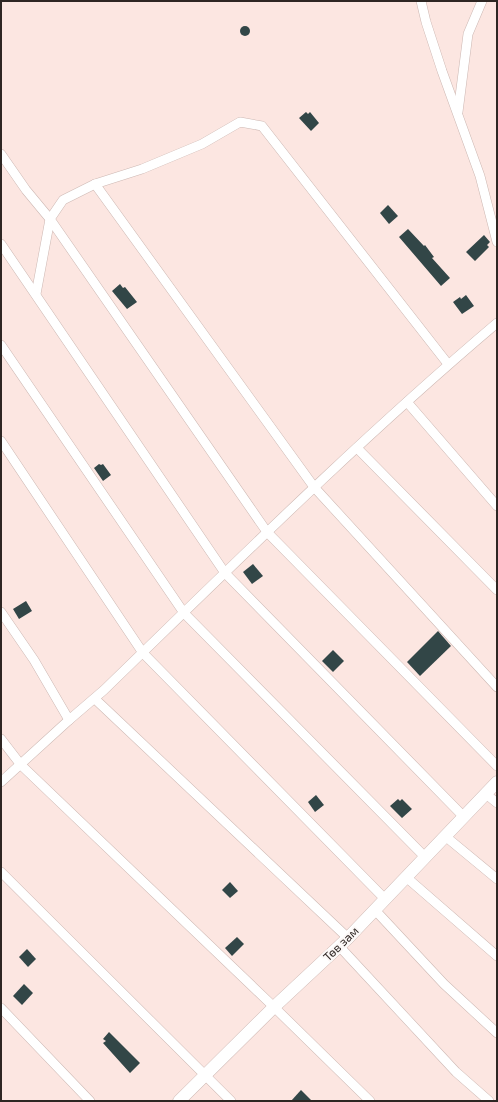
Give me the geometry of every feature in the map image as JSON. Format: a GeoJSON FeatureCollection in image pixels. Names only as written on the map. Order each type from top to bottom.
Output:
{"type":"FeatureCollection","features":[{"type":"Feature","properties":{"kind":"street"},"geometry":{"type":"LineString","coordinates":[[421,1],[426,22],[480,176],[497,242]]}},
{"type":"Feature","properties":{"kind":"street"},"geometry":{"type":"LineString","coordinates":[[458,114],[468,34],[482,1]]}},
{"type":"Feature","properties":{"kind":"street"},"geometry":{"type":"LineString","coordinates":[[36,294],[50,219],[63,200],[95,184],[142,169],[202,144],[240,122],[262,126],[448,364]]}},
{"type":"Feature","properties":{"kind":"street"},"geometry":{"type":"LineString","coordinates":[[1,154],[26,190],[50,219],[267,532],[497,766]]}},
{"type":"Feature","properties":{"kind":"street"},"geometry":{"type":"LineString","coordinates":[[95,184],[314,487],[497,687]]}},
{"type":"Feature","properties":{"kind":"street"},"geometry":{"type":"LineString","coordinates":[[1,244],[225,573],[464,817]]}},
{"type":"Feature","properties":{"kind":"street"},"geometry":{"type":"LineString","coordinates":[[1,782],[69,720],[95,699],[314,487],[448,364],[497,323]]}},
{"type":"Feature","properties":{"kind":"street"},"geometry":{"type":"LineString","coordinates":[[1,345],[184,613],[425,857]]}},
{"type":"Feature","properties":{"kind":"street"},"geometry":{"type":"LineString","coordinates":[[407,402],[497,506]]}},
{"type":"Feature","properties":{"kind":"street"},"geometry":{"type":"LineString","coordinates":[[1,441],[143,652],[385,899]]}},
{"type":"Feature","properties":{"kind":"street"},"geometry":{"type":"LineString","coordinates":[[357,448],[497,590]]}},
{"type":"Feature","properties":{"kind":"street"},"geometry":{"type":"LineString","coordinates":[[1,612],[34,660],[69,720]]}},
{"type":"Feature","properties":{"kind":"street"},"geometry":{"type":"LineString","coordinates":[[95,699],[344,942],[456,1072],[489,1101]]}},
{"type":"Feature","properties":{"kind":"street"},"geometry":{"type":"LineString","coordinates":[[1,739],[21,765],[370,1101]]}},
{"type":"Feature","properties":{"kind":"street","name":"Төв зам"},"geometry":{"type":"LineString","coordinates":[[179,1101],[274,1007],[344,942],[497,782]]}},
{"type":"Feature","properties":{"kind":"street"},"geometry":{"type":"LineString","coordinates":[[486,794],[497,803]]}},
{"type":"Feature","properties":{"kind":"street"},"geometry":{"type":"LineString","coordinates":[[445,836],[497,879]]}},
{"type":"Feature","properties":{"kind":"street"},"geometry":{"type":"LineString","coordinates":[[1,872],[231,1101]]}},
{"type":"Feature","properties":{"kind":"street"},"geometry":{"type":"LineString","coordinates":[[406,877],[497,956]]}},
{"type":"Feature","properties":{"kind":"street"},"geometry":{"type":"LineString","coordinates":[[375,910],[444,984],[497,1034]]}},
{"type":"Feature","properties":{"kind":"street"},"geometry":{"type":"LineString","coordinates":[[1,1008],[90,1101]]}},
{"type":"Feature","properties":{"kind":"building"},"geometry":{"type":"Polygon","coordinates":[[[243,26],[247,26],[249,27],[249,35],[243,36],[240,33],[240,29],[243,26]]]}},
{"type":"Feature","properties":{"kind":"building"},"geometry":{"type":"Polygon","coordinates":[[[306,112],[308,114],[310,112],[319,123],[311,131],[299,118],[306,112]]]}},
{"type":"Feature","properties":{"kind":"building"},"geometry":{"type":"Polygon","coordinates":[[[388,205],[398,216],[389,224],[380,213],[388,205]]]}},
{"type":"Feature","properties":{"kind":"building"},"geometry":{"type":"Polygon","coordinates":[[[408,229],[424,246],[425,245],[434,257],[432,258],[450,278],[441,286],[399,237],[408,229]]]}},
{"type":"Feature","properties":{"kind":"building"},"geometry":{"type":"Polygon","coordinates":[[[484,235],[490,242],[487,245],[489,247],[475,261],[466,252],[484,235]]]}},
{"type":"Feature","properties":{"kind":"building"},"geometry":{"type":"Polygon","coordinates":[[[120,284],[123,288],[125,287],[137,302],[127,309],[112,291],[120,284]]]}},
{"type":"Feature","properties":{"kind":"building"},"geometry":{"type":"Polygon","coordinates":[[[466,295],[474,306],[462,314],[453,302],[466,295]]]}},
{"type":"Feature","properties":{"kind":"building"},"geometry":{"type":"Polygon","coordinates":[[[99,464],[103,464],[111,475],[103,481],[94,468],[99,464]]]}},
{"type":"Feature","properties":{"kind":"building"},"geometry":{"type":"Polygon","coordinates":[[[253,564],[263,576],[252,584],[243,572],[253,564]]]}},
{"type":"Feature","properties":{"kind":"building"},"geometry":{"type":"Polygon","coordinates":[[[26,601],[32,611],[19,619],[13,609],[26,601]]]}},
{"type":"Feature","properties":{"kind":"building"},"geometry":{"type":"Polygon","coordinates":[[[438,631],[451,646],[420,676],[407,662],[438,631]]]}},
{"type":"Feature","properties":{"kind":"building"},"geometry":{"type":"Polygon","coordinates":[[[333,650],[344,661],[333,672],[322,661],[333,650]]]}},
{"type":"Feature","properties":{"kind":"building"},"geometry":{"type":"Polygon","coordinates":[[[316,795],[324,805],[315,812],[308,802],[316,795]]]}},
{"type":"Feature","properties":{"kind":"building"},"geometry":{"type":"Polygon","coordinates":[[[398,799],[400,801],[402,799],[412,809],[402,818],[390,806],[398,799]]]}},
{"type":"Feature","properties":{"kind":"building"},"geometry":{"type":"Polygon","coordinates":[[[230,882],[238,891],[230,898],[222,890],[230,882]]]}},
{"type":"Feature","properties":{"kind":"building"},"geometry":{"type":"Polygon","coordinates":[[[237,937],[244,944],[232,956],[225,948],[237,937]]]}},
{"type":"Feature","properties":{"kind":"building"},"geometry":{"type":"Polygon","coordinates":[[[27,949],[36,959],[28,967],[19,957],[27,949]]]}},
{"type":"Feature","properties":{"kind":"building"},"geometry":{"type":"Polygon","coordinates":[[[24,984],[33,993],[22,1005],[13,996],[24,984]]]}},
{"type":"Feature","properties":{"kind":"building"},"geometry":{"type":"Polygon","coordinates":[[[109,1032],[140,1063],[130,1073],[103,1043],[106,1041],[103,1039],[109,1032]]]}},
{"type":"Feature","properties":{"kind":"building"},"geometry":{"type":"Polygon","coordinates":[[[301,1090],[312,1101],[291,1101],[301,1090]]]}}]}
